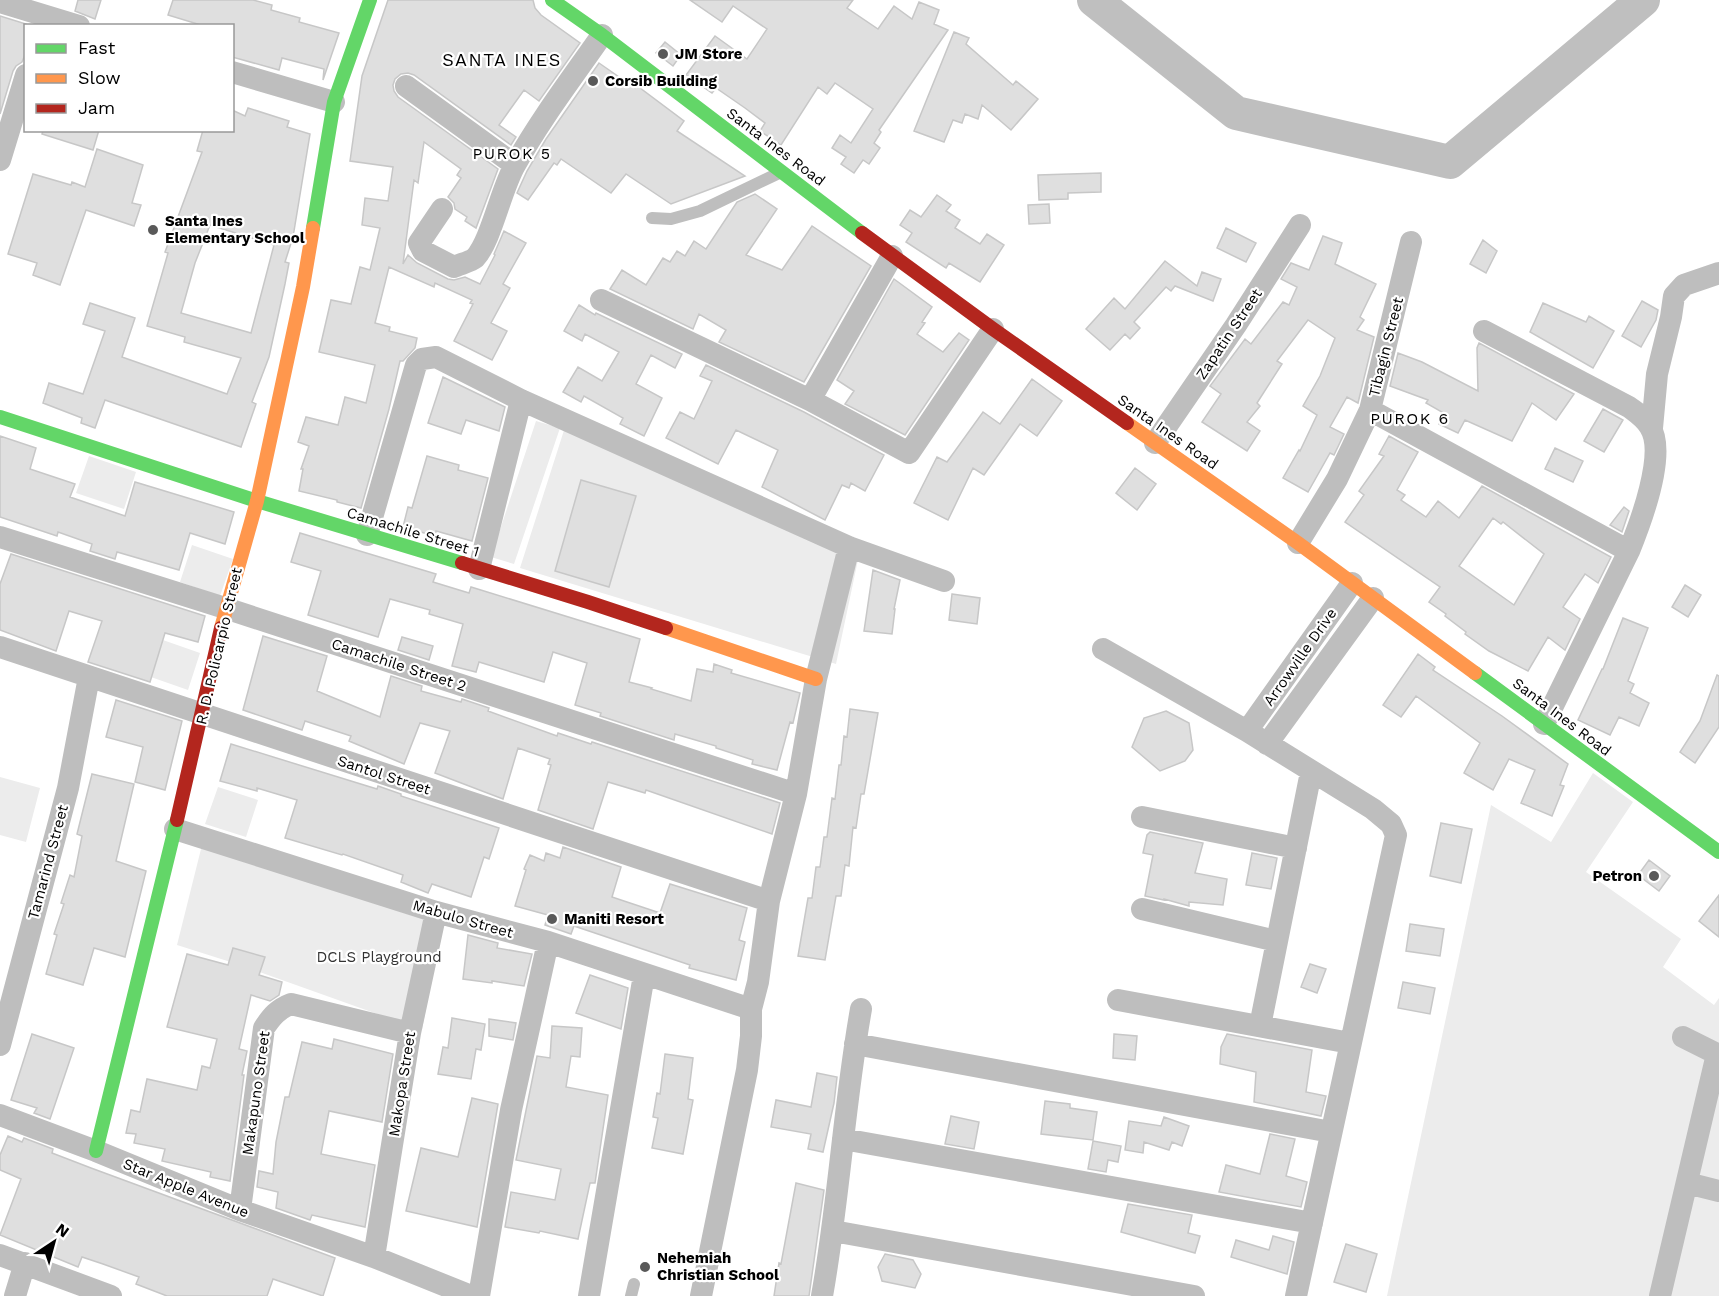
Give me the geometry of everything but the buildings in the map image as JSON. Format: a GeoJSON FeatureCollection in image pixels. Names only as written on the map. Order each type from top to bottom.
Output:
{"type":"FeatureCollection","features":[{"type":"Feature","properties":{"kind":"street","name":"R. D. Policarpio Street"},"geometry":{"type":"LineString","coordinates":[[96,1151],[175,829],[225,608],[257,501],[303,287],[334,102],[370,0]]}},
{"type":"Feature","properties":{"kind":"street","name":"Santa Ines Road"},"geometry":{"type":"LineString","coordinates":[[552,0],[602,35],[892,256],[1298,543],[1719,852]]}},
{"type":"Feature","properties":{"kind":"street"},"geometry":{"type":"LineString","coordinates":[[0,2],[42,20],[67,24]]}},
{"type":"Feature","properties":{"kind":"street"},"geometry":{"type":"LineString","coordinates":[[442,209],[419,243],[423,250],[454,267],[474,259],[485,243],[502,191],[514,165],[602,35]]}},
{"type":"Feature","properties":{"kind":"street"},"geometry":{"type":"LineString","coordinates":[[234,73],[334,102]]}},
{"type":"Feature","properties":{"kind":"street"},"geometry":{"type":"LineString","coordinates":[[0,160],[24,82]]}},
{"type":"Feature","properties":{"kind":"street"},"geometry":{"type":"LineString","coordinates":[[406,86],[514,165]]}},
{"type":"Feature","properties":{"kind":"street","name":"Zapatin Street"},"geometry":{"type":"LineString","coordinates":[[1155,443],[1236,325],[1300,225]]}},
{"type":"Feature","properties":{"kind":"street","name":"Tibagin Street"},"geometry":{"type":"LineString","coordinates":[[1298,543],[1337,479],[1370,410],[1411,242]]}},
{"type":"Feature","properties":{"kind":"street"},"geometry":{"type":"LineString","coordinates":[[810,400],[892,256]]}},
{"type":"Feature","properties":{"kind":"street"},"geometry":{"type":"LineString","coordinates":[[1544,724],[1629,551],[1650,489],[1655,460],[1652,428],[1657,374],[1674,296],[1684,285],[1719,273]]}},
{"type":"Feature","properties":{"kind":"street"},"geometry":{"type":"LineString","coordinates":[[601,300],[810,400],[909,453],[993,329]]}},
{"type":"Feature","properties":{"kind":"street"},"geometry":{"type":"LineString","coordinates":[[1484,331],[1629,407],[1652,428]]}},
{"type":"Feature","properties":{"kind":"street"},"geometry":{"type":"LineString","coordinates":[[367,535],[416,365],[422,359],[436,357],[520,400],[849,547],[944,581]]}},
{"type":"Feature","properties":{"kind":"street"},"geometry":{"type":"LineString","coordinates":[[479,569],[520,400]]}},
{"type":"Feature","properties":{"kind":"street"},"geometry":{"type":"LineString","coordinates":[[1370,410],[1629,551]]}},
{"type":"Feature","properties":{"kind":"street","name":"Camachile Street 1"},"geometry":{"type":"LineString","coordinates":[[0,417],[257,501],[588,602],[816,679]]}},
{"type":"Feature","properties":{"kind":"street","name":"Camachile Street 2"},"geometry":{"type":"LineString","coordinates":[[0,537],[796,794]]}},
{"type":"Feature","properties":{"kind":"street"},"geometry":{"type":"LineString","coordinates":[[701,1296],[747,1070],[751,1009],[758,982],[769,901],[796,794],[816,679],[849,547]]}},
{"type":"Feature","properties":{"kind":"street","name":"Arrowville Drive"},"geometry":{"type":"LineString","coordinates":[[1247,731],[1352,582]]}},
{"type":"Feature","properties":{"kind":"street","name":"Arrowville Drive"},"geometry":{"type":"LineString","coordinates":[[1267,744],[1373,598]]}},
{"type":"Feature","properties":{"kind":"street"},"geometry":{"type":"LineString","coordinates":[[1312,640],[1333,654]]}},
{"type":"Feature","properties":{"kind":"street","name":"Santol Street"},"geometry":{"type":"LineString","coordinates":[[0,647],[769,901]]}},
{"type":"Feature","properties":{"kind":"street"},"geometry":{"type":"LineString","coordinates":[[1103,649],[1247,731],[1373,809],[1391,824],[1396,835],[1296,1296]]}},
{"type":"Feature","properties":{"kind":"street","name":"Tamarind Street"},"geometry":{"type":"LineString","coordinates":[[0,1045],[68,788],[89,677]]}},
{"type":"Feature","properties":{"kind":"street"},"geometry":{"type":"LineString","coordinates":[[1281,684],[1301,697]]}},
{"type":"Feature","properties":{"kind":"street"},"geometry":{"type":"LineString","coordinates":[[1260,1026],[1311,772]]}},
{"type":"Feature","properties":{"kind":"street"},"geometry":{"type":"LineString","coordinates":[[1142,817],[1296,848]]}},
{"type":"Feature","properties":{"kind":"street","name":"Mabulo Street"},"geometry":{"type":"LineString","coordinates":[[175,829],[436,912],[548,942],[751,1009]]}},
{"type":"Feature","properties":{"kind":"street"},"geometry":{"type":"LineString","coordinates":[[1142,909],[1276,941]]}},
{"type":"Feature","properties":{"kind":"street","name":"Makopa Street"},"geometry":{"type":"LineString","coordinates":[[374,1257],[410,1033],[436,912]]}},
{"type":"Feature","properties":{"kind":"street"},"geometry":{"type":"LineString","coordinates":[[479,1296],[511,1110],[548,942]]}},
{"type":"Feature","properties":{"kind":"street"},"geometry":{"type":"LineString","coordinates":[[589,1296],[644,975]]}},
{"type":"Feature","properties":{"kind":"street"},"geometry":{"type":"LineString","coordinates":[[1118,1000],[1350,1043]]}},
{"type":"Feature","properties":{"kind":"street","name":"Makapuno Street"},"geometry":{"type":"LineString","coordinates":[[240,1210],[264,1028],[272,1016],[281,1007],[291,1004],[410,1033]]}},
{"type":"Feature","properties":{"kind":"street"},"geometry":{"type":"LineString","coordinates":[[822,1296],[833,1231],[861,1009]]}},
{"type":"Feature","properties":{"kind":"street"},"geometry":{"type":"LineString","coordinates":[[1660,1296],[1718,1054],[1683,1037]]}},
{"type":"Feature","properties":{"kind":"street"},"geometry":{"type":"LineString","coordinates":[[855,1044],[1331,1132]]}},
{"type":"Feature","properties":{"kind":"street","name":"Star Apple Avenue"},"geometry":{"type":"LineString","coordinates":[[0,1115],[96,1151],[240,1210],[374,1257],[471,1296]]}},
{"type":"Feature","properties":{"kind":"street"},"geometry":{"type":"LineString","coordinates":[[843,1138],[1312,1223]]}},
{"type":"Feature","properties":{"kind":"street"},"geometry":{"type":"LineString","coordinates":[[1687,1183],[1719,1191]]}},
{"type":"Feature","properties":{"kind":"street"},"geometry":{"type":"LineString","coordinates":[[833,1231],[1194,1296]]}},
{"type":"Feature","properties":{"kind":"street"},"geometry":{"type":"LineString","coordinates":[[0,1255],[111,1296]]}},
{"type":"Feature","properties":{"kind":"street"},"geometry":{"type":"LineString","coordinates":[[15,1296],[25,1263]]}},
{"type":"Feature","properties":{"kind":"lane"},"geometry":{"type":"LineString","coordinates":[[652,218],[671,219],[700,211],[780,172]]}},
{"type":"Feature","properties":{"kind":"green space"},"geometry":{"type":"Polygon","coordinates":[[[536,421],[560,428],[514,564],[491,557],[536,421]]]}},
{"type":"Feature","properties":{"kind":"green space"},"geometry":{"type":"Polygon","coordinates":[[[566,424],[859,555],[836,664],[520,568],[566,424]]]}},
{"type":"Feature","properties":{"kind":"green space"},"geometry":{"type":"Polygon","coordinates":[[[89,456],[136,472],[124,509],[76,493],[89,456]]]}},
{"type":"Feature","properties":{"kind":"green space"},"geometry":{"type":"Polygon","coordinates":[[[192,545],[233,559],[220,596],[180,582],[192,545]]]}},
{"type":"Feature","properties":{"kind":"green space"},"geometry":{"type":"Polygon","coordinates":[[[160,639],[200,653],[188,690],[148,676],[160,639]]]}},
{"type":"Feature","properties":{"kind":"green space"},"geometry":{"type":"Polygon","coordinates":[[[1593,773],[1633,802],[1586,872],[1681,939],[1663,967],[1714,1005],[1719,998],[1719,1296],[1387,1296],[1491,805],[1551,842],[1593,773]]]}},
{"type":"Feature","properties":{"kind":"green space"},"geometry":{"type":"Polygon","coordinates":[[[0,777],[40,788],[26,842],[0,835],[0,777]]]}},
{"type":"Feature","properties":{"kind":"green space"},"geometry":{"type":"Polygon","coordinates":[[[218,787],[258,800],[246,837],[205,824],[218,787]]]}},
{"type":"Feature","properties":{"kind":"green space","name":"DCLS Playground"},"geometry":{"type":"Polygon","coordinates":[[[202,845],[442,921],[422,1030],[177,945],[202,845]]]}},
{"type":"Feature","properties":{"kind":"waterway"},"geometry":{"type":"LineString","coordinates":[[1094,0],[1236,113],[1450,162],[1643,0]]}},
{"type":"Feature","properties":{"kind":"traffic: fast"},"geometry":{"type":"LineString","coordinates":[[313,228],[334,102],[370,0]]}},
{"type":"Feature","properties":{"kind":"traffic: fast"},"geometry":{"type":"LineString","coordinates":[[552,0],[602,35],[862,233]]}},
{"type":"Feature","properties":{"kind":"traffic: fast"},"geometry":{"type":"LineString","coordinates":[[0,417],[257,501],[462,563]]}},
{"type":"Feature","properties":{"kind":"traffic: fast"},"geometry":{"type":"LineString","coordinates":[[1475,673],[1719,852]]}},
{"type":"Feature","properties":{"kind":"traffic: fast"},"geometry":{"type":"LineString","coordinates":[[96,1151],[177,820]]}},
{"type":"Feature","properties":{"kind":"traffic: slow"},"geometry":{"type":"LineString","coordinates":[[221,628],[257,501],[303,287],[313,228]]}},
{"type":"Feature","properties":{"kind":"traffic: slow"},"geometry":{"type":"LineString","coordinates":[[1127,423],[1298,543],[1475,673]]}},
{"type":"Feature","properties":{"kind":"traffic: slow"},"geometry":{"type":"LineString","coordinates":[[666,628],[816,679]]}},
{"type":"Feature","properties":{"kind":"traffic: jam"},"geometry":{"type":"LineString","coordinates":[[862,233],[1127,423]]}},
{"type":"Feature","properties":{"kind":"traffic: jam"},"geometry":{"type":"LineString","coordinates":[[462,563],[666,628]]}},
{"type":"Feature","properties":{"kind":"traffic: jam"},"geometry":{"type":"LineString","coordinates":[[177,820],[221,628]]}},
{"type":"Feature","properties":{"kind":"place","name":"JM Store"},"geometry":{"type":"Point","coordinates":[663,54]}},
{"type":"Feature","properties":{"kind":"place","name":"Corsib Building"},"geometry":{"type":"Point","coordinates":[593,81]}},
{"type":"Feature","properties":{"kind":"place","name":"Santa Ines Elementary School"},"geometry":{"type":"Point","coordinates":[153,230]}},
{"type":"Feature","properties":{"kind":"place","name":"Petron"},"geometry":{"type":"Point","coordinates":[1654,876]}},
{"type":"Feature","properties":{"kind":"place","name":"Maniti Resort"},"geometry":{"type":"Point","coordinates":[552,919]}},
{"type":"Feature","properties":{"kind":"place","name":"Nehemiah Christian School"},"geometry":{"type":"Point","coordinates":[645,1267]}},
{"type":"Feature","properties":{"kind":"district","name":"SANTA INES"},"geometry":{"type":"Point","coordinates":[502,59]}},
{"type":"Feature","properties":{"kind":"district","name":"PUROK 5"},"geometry":{"type":"Point","coordinates":[512,153]}},
{"type":"Feature","properties":{"kind":"district","name":"PUROK 6"},"geometry":{"type":"Point","coordinates":[1410,418]}}]}
